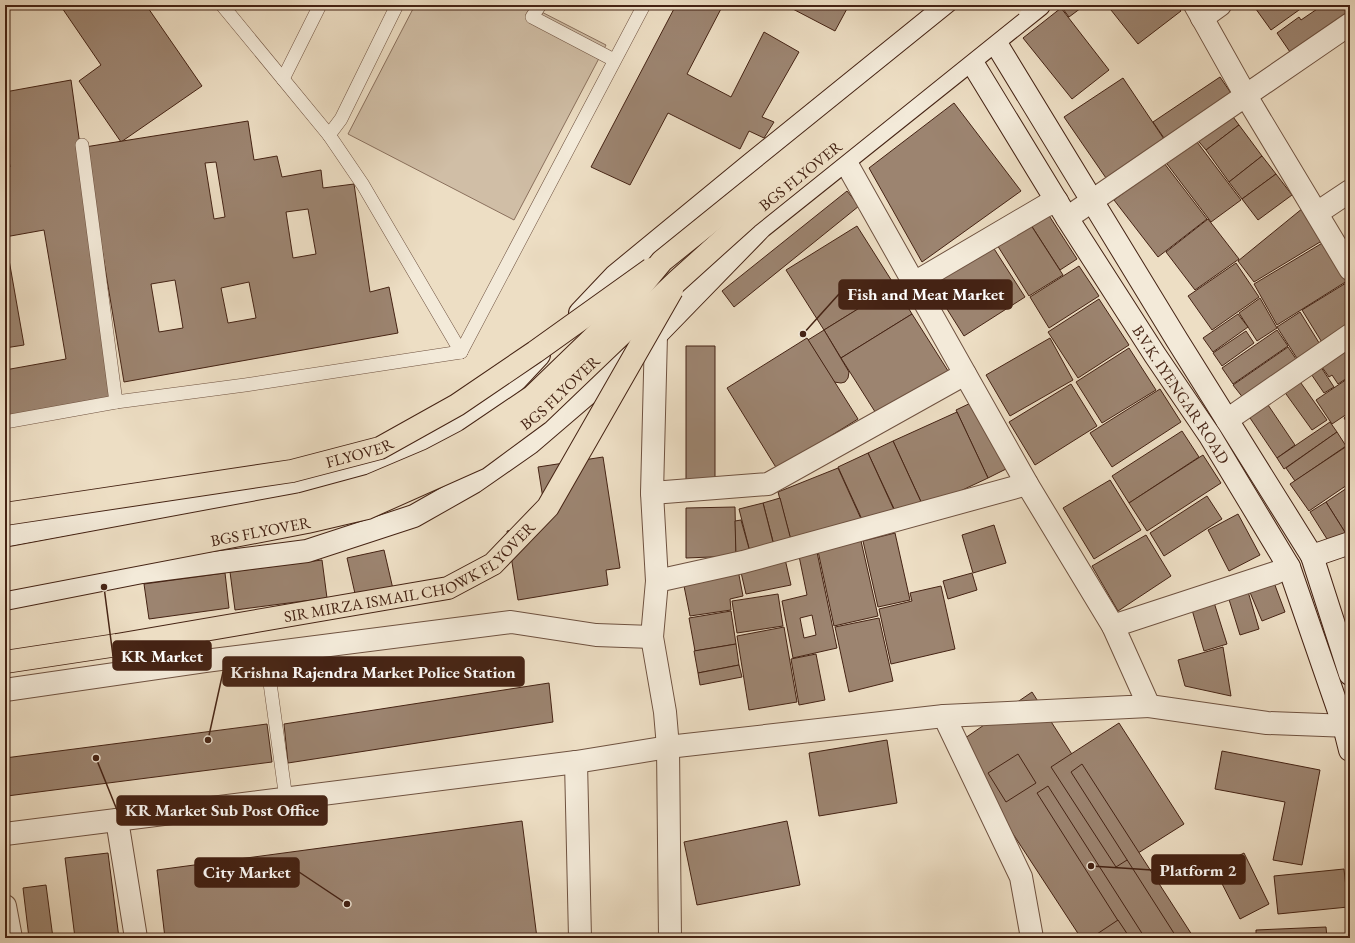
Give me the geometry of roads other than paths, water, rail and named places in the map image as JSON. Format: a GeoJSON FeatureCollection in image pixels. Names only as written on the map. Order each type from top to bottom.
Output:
{"type":"FeatureCollection","features":[{"type":"Feature","properties":{"kind":"main road","name":"BGS FLYOVER"},"geometry":{"type":"LineString","coordinates":[[5,560],[301,504],[371,485],[430,460],[468,440],[533,396],[618,314],[662,261],[979,5]]}},
{"type":"Feature","properties":{"kind":"main road","name":"BGS FLYOVER"},"geometry":{"type":"LineString","coordinates":[[5,580],[307,522],[367,508],[477,459],[538,414],[676,282],[747,218],[1012,5]]}},
{"type":"Feature","properties":{"kind":"main road","name":"FLYOVER"},"geometry":{"type":"LineString","coordinates":[[5,514],[292,471],[380,448],[457,405],[535,352],[662,261]]}},
{"type":"Feature","properties":{"kind":"main road","name":"SIR MIRZA ISMAIL CHOWK FLYOVER"},"geometry":{"type":"LineString","coordinates":[[5,662],[117,645],[448,588],[493,564],[548,507],[676,282]]}},
{"type":"Feature","properties":{"kind":"street","name":"B.V.K. IYENGAR ROAD"},"geometry":{"type":"LineString","coordinates":[[967,5],[994,40],[1312,556],[1350,674]]}},
{"type":"Feature","properties":{"kind":"street"},"geometry":{"type":"LineString","coordinates":[[5,599],[142,572],[307,551],[414,516],[474,482],[530,444],[656,335],[761,227],[844,159],[1039,5]]}},
{"type":"Feature","properties":{"kind":"street"},"geometry":{"type":"LineString","coordinates":[[1220,5],[1198,11],[1246,96],[1350,269]]}},
{"type":"Feature","properties":{"kind":"street","name":"B.V.K. IYENGAR ROAD"},"geometry":{"type":"LineString","coordinates":[[942,10],[970,59],[1062,210],[1155,355],[1210,436],[1289,567],[1347,726],[1350,750]]}},
{"type":"Feature","properties":{"kind":"street"},"geometry":{"type":"LineString","coordinates":[[5,536],[293,486],[395,460],[439,434],[510,386],[615,276],[942,10]]}},
{"type":"Feature","properties":{"kind":"street"},"geometry":{"type":"LineString","coordinates":[[914,283],[1045,206],[1062,210],[1092,201],[1350,24]]}},
{"type":"Feature","properties":{"kind":"street"},"geometry":{"type":"LineString","coordinates":[[844,159],[1027,484],[1113,626],[1149,706]]}},
{"type":"Feature","properties":{"kind":"street"},"geometry":{"type":"LineString","coordinates":[[1317,213],[1350,191]]}},
{"type":"Feature","properties":{"kind":"street"},"geometry":{"type":"LineString","coordinates":[[656,335],[652,493],[657,581],[652,636],[665,712],[668,747],[670,938]]}},
{"type":"Feature","properties":{"kind":"street"},"geometry":{"type":"LineString","coordinates":[[1227,420],[1350,336]]}},
{"type":"Feature","properties":{"kind":"street"},"geometry":{"type":"LineString","coordinates":[[652,493],[768,484],[965,374]]}},
{"type":"Feature","properties":{"kind":"street"},"geometry":{"type":"LineString","coordinates":[[657,581],[742,562],[1027,484]]}},
{"type":"Feature","properties":{"kind":"street"},"geometry":{"type":"LineString","coordinates":[[1312,556],[1350,543]]}},
{"type":"Feature","properties":{"kind":"street"},"geometry":{"type":"LineString","coordinates":[[1113,626],[1275,573],[1289,567]]}},
{"type":"Feature","properties":{"kind":"street"},"geometry":{"type":"LineString","coordinates":[[5,690],[511,622],[596,635],[652,636]]}},
{"type":"Feature","properties":{"kind":"street"},"geometry":{"type":"LineString","coordinates":[[5,834],[576,762],[668,747],[944,716],[1149,706],[1267,723],[1347,726]]}},
{"type":"Feature","properties":{"kind":"street"},"geometry":{"type":"LineString","coordinates":[[944,716],[1021,877],[1032,938]]}},
{"type":"Feature","properties":{"kind":"street"},"geometry":{"type":"LineString","coordinates":[[576,762],[580,938]]}},
{"type":"Feature","properties":{"kind":"street"},"geometry":{"type":"LineString","coordinates":[[117,820],[136,938]]}},
{"type":"Feature","properties":{"kind":"street"},"geometry":{"type":"LineString","coordinates":[[5,906],[10,938]]}},
{"type":"Feature","properties":{"kind":"lane"},"geometry":{"type":"LineString","coordinates":[[222,5],[329,135],[363,185],[461,352]]}},
{"type":"Feature","properties":{"kind":"lane"},"geometry":{"type":"LineString","coordinates":[[283,79],[320,5]]}},
{"type":"Feature","properties":{"kind":"lane"},"geometry":{"type":"LineString","coordinates":[[329,135],[341,119],[397,5]]}},
{"type":"Feature","properties":{"kind":"lane"},"geometry":{"type":"LineString","coordinates":[[540,5],[532,17],[614,60]]}},
{"type":"Feature","properties":{"kind":"lane"},"geometry":{"type":"LineString","coordinates":[[461,352],[644,5]]}},
{"type":"Feature","properties":{"kind":"lane"},"geometry":{"type":"LineString","coordinates":[[82,145],[116,402]]}},
{"type":"Feature","properties":{"kind":"lane"},"geometry":{"type":"LineString","coordinates":[[5,422],[116,402],[245,385],[461,352]]}},
{"type":"Feature","properties":{"kind":"lane"},"geometry":{"type":"LineString","coordinates":[[266,654],[286,799]]}},
{"type":"Feature","properties":{"kind":"place","name":"Fish and Meat Market"},"geometry":{"type":"Point","coordinates":[803,334]}},
{"type":"Feature","properties":{"kind":"place","name":"KR Market"},"geometry":{"type":"Point","coordinates":[104,587]}},
{"type":"Feature","properties":{"kind":"place","name":"Krishna Rajendra Market Police Station"},"geometry":{"type":"Point","coordinates":[208,740]}},
{"type":"Feature","properties":{"kind":"place","name":"KR Market Sub Post Office"},"geometry":{"type":"Point","coordinates":[96,758]}},
{"type":"Feature","properties":{"kind":"place","name":"Platform 2"},"geometry":{"type":"Point","coordinates":[1091,866]}},
{"type":"Feature","properties":{"kind":"place","name":"City Market"},"geometry":{"type":"Point","coordinates":[347,904]}}]}
